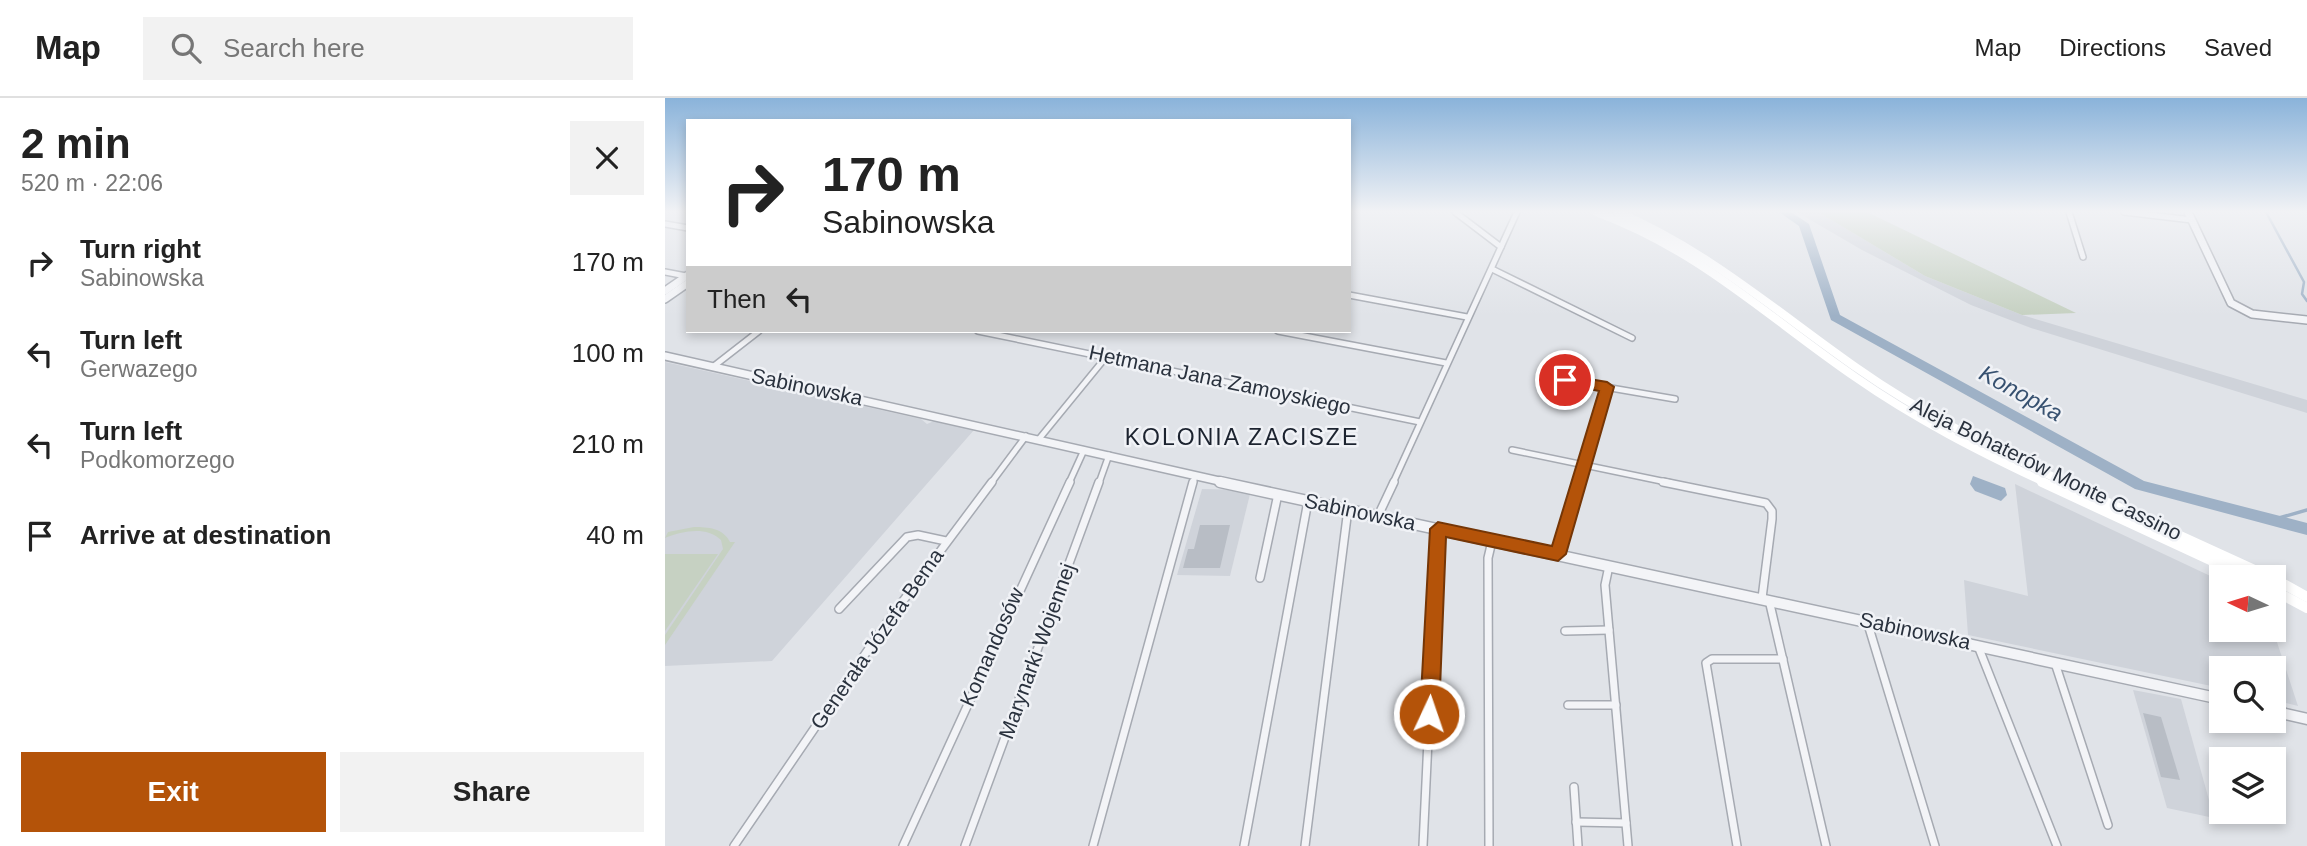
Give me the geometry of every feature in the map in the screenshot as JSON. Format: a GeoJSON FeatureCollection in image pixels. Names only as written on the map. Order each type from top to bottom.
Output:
{"type":"FeatureCollection","features":[{"type":"Feature","properties":{"kind":"main road","name":"Aleja Bohaterów Monte Cassino"},"geometry":{"type":"LineString","coordinates":[[1673,247],[1693,258],[1820,352],[1920,419],[1976,449],[2221,565]]}},
{"type":"Feature","properties":{"kind":"main road","name":"Aleja Bohaterów Monte Cassino"},"geometry":{"type":"LineString","coordinates":[[1688,247],[1889,390],[1927,413],[1982,442],[2245,565]]}},
{"type":"Feature","properties":{"kind":"main road","name":"Aleja Bohaterów Monte Cassino"},"geometry":{"type":"LineString","coordinates":[[2286,585],[2307,597]]}},
{"type":"Feature","properties":{"kind":"main road"},"geometry":{"type":"LineString","coordinates":[[2286,597],[2307,608]]}},
{"type":"Feature","properties":{"kind":"street"},"geometry":{"type":"LineString","coordinates":[[1378,516],[1501,247]]}},
{"type":"Feature","properties":{"kind":"street"},"geometry":{"type":"LineString","coordinates":[[2080,247],[2083,257]]}},
{"type":"Feature","properties":{"kind":"street"},"geometry":{"type":"LineString","coordinates":[[2205,247],[2231,303],[2252,314],[2307,320]]}},
{"type":"Feature","properties":{"kind":"street"},"geometry":{"type":"LineString","coordinates":[[1492,268],[1632,338]]}},
{"type":"Feature","properties":{"kind":"street"},"geometry":{"type":"LineString","coordinates":[[665,272],[686,278]]}},
{"type":"Feature","properties":{"kind":"street"},"geometry":{"type":"LineString","coordinates":[[665,291],[686,279]]}},
{"type":"Feature","properties":{"kind":"street"},"geometry":{"type":"LineString","coordinates":[[665,299],[686,279]]}},
{"type":"Feature","properties":{"kind":"street"},"geometry":{"type":"LineString","coordinates":[[1351,295],[1467,317]]}},
{"type":"Feature","properties":{"kind":"street"},"geometry":{"type":"LineString","coordinates":[[714,366],[756,333]]}},
{"type":"Feature","properties":{"kind":"street","name":"Hetmana Jana Zamoyskiego"},"geometry":{"type":"LineString","coordinates":[[988,333],[1420,422]]}},
{"type":"Feature","properties":{"kind":"street"},"geometry":{"type":"LineString","coordinates":[[1288,333],[1446,363]]}},
{"type":"Feature","properties":{"kind":"street","name":"Sabinowska"},"geometry":{"type":"LineString","coordinates":[[665,356],[1195,476],[2209,696]]}},
{"type":"Feature","properties":{"kind":"street"},"geometry":{"type":"LineString","coordinates":[[1039,439],[1106,357]]}},
{"type":"Feature","properties":{"kind":"street"},"geometry":{"type":"LineString","coordinates":[[1547,377],[1675,399]]}},
{"type":"Feature","properties":{"kind":"street"},"geometry":{"type":"LineString","coordinates":[[1558,554],[1607,387]]}},
{"type":"Feature","properties":{"kind":"street","name":"Generała Józefa Bema"},"geometry":{"type":"LineString","coordinates":[[734,846],[946,541],[1026,436]]}},
{"type":"Feature","properties":{"kind":"street","name":"Komandosów"},"geometry":{"type":"LineString","coordinates":[[903,846],[1084,450]]}},
{"type":"Feature","properties":{"kind":"street"},"geometry":{"type":"LineString","coordinates":[[1512,450],[1761,500],[1772,511],[1765,599],[1783,659],[1826,846]]}},
{"type":"Feature","properties":{"kind":"street","name":"Marynarki Wojennej"},"geometry":{"type":"LineString","coordinates":[[965,846],[1109,456]]}},
{"type":"Feature","properties":{"kind":"street"},"geometry":{"type":"LineString","coordinates":[[1093,846],[1195,476]]}},
{"type":"Feature","properties":{"kind":"street"},"geometry":{"type":"LineString","coordinates":[[1260,578],[1278,494]]}},
{"type":"Feature","properties":{"kind":"street"},"geometry":{"type":"LineString","coordinates":[[1244,846],[1308,500]]}},
{"type":"Feature","properties":{"kind":"street"},"geometry":{"type":"LineString","coordinates":[[1305,846],[1348,509]]}},
{"type":"Feature","properties":{"kind":"street"},"geometry":{"type":"LineString","coordinates":[[1423,846],[1438,529]]}},
{"type":"Feature","properties":{"kind":"street"},"geometry":{"type":"LineString","coordinates":[[839,608],[907,537],[918,536],[946,541]]}},
{"type":"Feature","properties":{"kind":"street"},"geometry":{"type":"LineString","coordinates":[[1489,846],[1488,558],[1492,541]]}},
{"type":"Feature","properties":{"kind":"street"},"geometry":{"type":"LineString","coordinates":[[1609,566],[1605,585],[1628,846]]}},
{"type":"Feature","properties":{"kind":"street"},"geometry":{"type":"LineString","coordinates":[[1867,621],[1935,846]]}},
{"type":"Feature","properties":{"kind":"street"},"geometry":{"type":"LineString","coordinates":[[1565,631],[1609,630]]}},
{"type":"Feature","properties":{"kind":"street"},"geometry":{"type":"LineString","coordinates":[[1977,645],[2057,846]]}},
{"type":"Feature","properties":{"kind":"street"},"geometry":{"type":"LineString","coordinates":[[1737,846],[1706,663],[1712,659],[1783,659]]}},
{"type":"Feature","properties":{"kind":"street"},"geometry":{"type":"LineString","coordinates":[[2054,661],[2108,824]]}},
{"type":"Feature","properties":{"kind":"street"},"geometry":{"type":"LineString","coordinates":[[1568,705],[1616,705]]}},
{"type":"Feature","properties":{"kind":"street"},"geometry":{"type":"LineString","coordinates":[[2286,714],[2307,719]]}},
{"type":"Feature","properties":{"kind":"street"},"geometry":{"type":"LineString","coordinates":[[1574,787],[1578,846]]}},
{"type":"Feature","properties":{"kind":"street"},"geometry":{"type":"LineString","coordinates":[[1576,822],[1626,823]]}},
{"type":"Feature","properties":{"kind":"shaded area"},"geometry":{"type":"Polygon","coordinates":[[[1857,247],[1876,247],[1925,276],[2022,315],[2307,400],[2307,413],[2031,328],[1971,305],[1857,247]]]}},
{"type":"Feature","properties":{"kind":"shaded area"},"geometry":{"type":"Polygon","coordinates":[[[665,362],[921,419],[927,424],[934,421],[974,430],[772,661],[665,666],[665,362]]]}},
{"type":"Feature","properties":{"kind":"shaded area"},"geometry":{"type":"Polygon","coordinates":[[[2015,484],[2209,575],[2209,642],[2277,642],[2282,656],[2209,656],[2209,685],[1968,635],[1964,580],[2028,596],[2015,484]]]}},
{"type":"Feature","properties":{"kind":"shaded area"},"geometry":{"type":"Polygon","coordinates":[[[1202,489],[1251,490],[1230,576],[1177,575],[1202,489]]]}},
{"type":"Feature","properties":{"kind":"shaded area"},"geometry":{"type":"Polygon","coordinates":[[[2286,670],[2298,706],[2286,703],[2286,670]]]}},
{"type":"Feature","properties":{"kind":"shaded area"},"geometry":{"type":"Polygon","coordinates":[[[2133,690],[2181,699],[2209,800],[2209,817],[2167,808],[2133,690]]]}},
{"type":"Feature","properties":{"kind":"green space"},"geometry":{"type":"Polygon","coordinates":[[[1876,247],[1939,247],[2076,313],[2022,315],[1925,276],[1876,247]]]}},
{"type":"Feature","properties":{"kind":"green space"},"geometry":{"type":"Polygon","coordinates":[[[694,527],[715,529],[730,542],[735,542],[665,645],[665,635],[723,549],[721,540],[701,531],[679,533],[665,538],[668,532],[694,527]]]}},
{"type":"Feature","properties":{"kind":"green space"},"geometry":{"type":"Polygon","coordinates":[[[665,554],[718,554],[665,631],[665,554]]]}},
{"type":"Feature","properties":{"kind":"water"},"geometry":{"type":"Polygon","coordinates":[[[1973,476],[2005,488],[2007,495],[2001,501],[1975,491],[1970,484],[1973,476]]]}},
{"type":"Feature","properties":{"kind":"building"},"geometry":{"type":"Polygon","coordinates":[[[1200,525],[1230,525],[1220,568],[1183,568],[1188,549],[1194,549],[1200,525]]]}},
{"type":"Feature","properties":{"kind":"building"},"geometry":{"type":"Polygon","coordinates":[[[2143,713],[2161,717],[2180,780],[2161,777],[2143,713]]]}},
{"type":"Feature","properties":{"kind":"waterway","name":"Konopka"},"geometry":{"type":"LineString","coordinates":[[1812,247],[1835,317],[2140,485],[2307,529]]}},
{"type":"Feature","properties":{"kind":"waterway"},"geometry":{"type":"LineString","coordinates":[[2285,247],[2304,282],[2302,294],[2307,301]]}},
{"type":"Feature","properties":{"kind":"waterway"},"geometry":{"type":"LineString","coordinates":[[2272,520],[2307,510]]}},
{"type":"Feature","properties":{"kind":"district","name":"KOLONIA ZACISZE"},"geometry":{"type":"Point","coordinates":[1242,437]}},
{"type":"Feature","properties":{"kind":"route"},"geometry":{"type":"LineString","coordinates":[[1429,714],[1438,529],[1558,554],[1607,387],[1565,380]]}}]}
